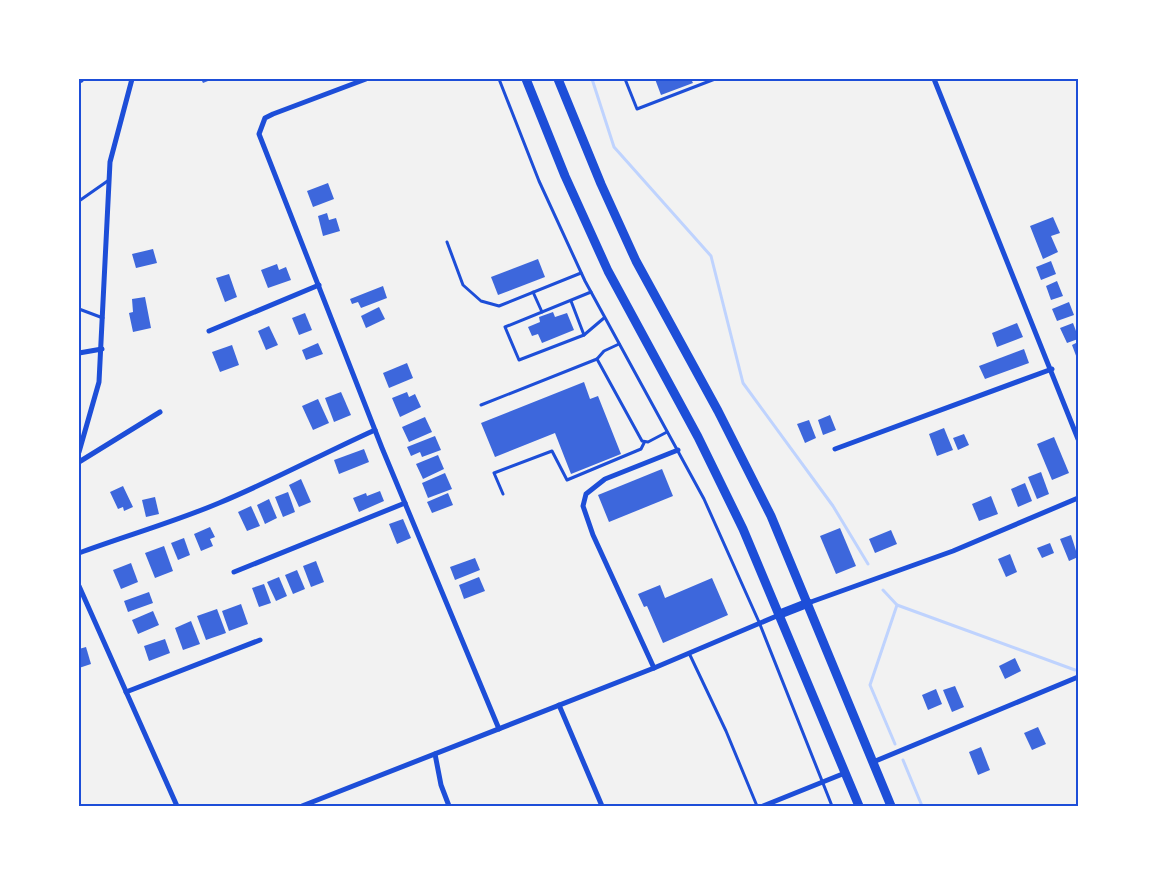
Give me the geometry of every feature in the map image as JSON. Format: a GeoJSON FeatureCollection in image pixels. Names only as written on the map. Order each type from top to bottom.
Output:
{"type":"FeatureCollection","features":[{"type":"Feature","properties":{"kind":"main road"},"geometry":{"type":"LineString","coordinates":[[526,79],[565,176],[600,255],[724,488],[780,614],[858,806]]}},
{"type":"Feature","properties":{"kind":"main road"},"geometry":{"type":"LineString","coordinates":[[558,79],[611,208],[664,314],[746,465],[808,604],[890,806]]}},
{"type":"Feature","properties":{"kind":"main road"},"geometry":{"type":"LineString","coordinates":[[780,614],[808,604]]}},
{"type":"Feature","properties":{"kind":"street"},"geometry":{"type":"LineString","coordinates":[[79,452],[99,382],[108,180],[116,136],[132,79]]}},
{"type":"Feature","properties":{"kind":"street"},"geometry":{"type":"LineString","coordinates":[[366,79],[265,118],[260,129],[260,140],[375,430],[499,729]]}},
{"type":"Feature","properties":{"kind":"street"},"geometry":{"type":"LineString","coordinates":[[934,79],[1052,369],[1078,439]]}},
{"type":"Feature","properties":{"kind":"street"},"geometry":{"type":"LineString","coordinates":[[209,331],[319,285]]}},
{"type":"Feature","properties":{"kind":"street"},"geometry":{"type":"LineString","coordinates":[[79,353],[102,348]]}},
{"type":"Feature","properties":{"kind":"street"},"geometry":{"type":"LineString","coordinates":[[836,449],[1052,369]]}},
{"type":"Feature","properties":{"kind":"street"},"geometry":{"type":"LineString","coordinates":[[79,462],[160,412]]}},
{"type":"Feature","properties":{"kind":"street"},"geometry":{"type":"LineString","coordinates":[[79,552],[218,503],[278,478],[313,458],[375,430]]}},
{"type":"Feature","properties":{"kind":"street"},"geometry":{"type":"LineString","coordinates":[[654,668],[593,535],[583,506],[586,494],[605,478],[678,450]]}},
{"type":"Feature","properties":{"kind":"street"},"geometry":{"type":"LineString","coordinates":[[808,604],[953,551],[1078,498]]}},
{"type":"Feature","properties":{"kind":"street"},"geometry":{"type":"LineString","coordinates":[[234,572],[405,503]]}},
{"type":"Feature","properties":{"kind":"street"},"geometry":{"type":"LineString","coordinates":[[79,586],[177,806]]}},
{"type":"Feature","properties":{"kind":"street"},"geometry":{"type":"LineString","coordinates":[[302,806],[654,668],[780,614]]}},
{"type":"Feature","properties":{"kind":"street"},"geometry":{"type":"LineString","coordinates":[[126,692],[260,640]]}},
{"type":"Feature","properties":{"kind":"street"},"geometry":{"type":"LineString","coordinates":[[873,762],[1078,677]]}},
{"type":"Feature","properties":{"kind":"street"},"geometry":{"type":"LineString","coordinates":[[559,706],[602,806]]}},
{"type":"Feature","properties":{"kind":"street"},"geometry":{"type":"LineString","coordinates":[[436,754],[441,785],[449,806]]}},
{"type":"Feature","properties":{"kind":"street"},"geometry":{"type":"LineString","coordinates":[[762,806],[845,773]]}},
{"type":"Feature","properties":{"kind":"lane"},"geometry":{"type":"LineString","coordinates":[[499,79],[539,181],[581,273],[704,499],[759,622],[832,806]]}},
{"type":"Feature","properties":{"kind":"lane"},"geometry":{"type":"LineString","coordinates":[[625,79],[637,109],[715,79]]}},
{"type":"Feature","properties":{"kind":"lane"},"geometry":{"type":"LineString","coordinates":[[79,202],[108,180]]}},
{"type":"Feature","properties":{"kind":"lane"},"geometry":{"type":"LineString","coordinates":[[447,242],[463,285],[481,301],[499,306],[581,273]]}},
{"type":"Feature","properties":{"kind":"lane"},"geometry":{"type":"LineString","coordinates":[[533,292],[542,312]]}},
{"type":"Feature","properties":{"kind":"lane"},"geometry":{"type":"LineString","coordinates":[[591,292],[505,327],[519,360],[584,335],[604,318]]}},
{"type":"Feature","properties":{"kind":"lane"},"geometry":{"type":"LineString","coordinates":[[571,300],[584,335]]}},
{"type":"Feature","properties":{"kind":"lane"},"geometry":{"type":"LineString","coordinates":[[79,308],[103,318]]}},
{"type":"Feature","properties":{"kind":"lane"},"geometry":{"type":"LineString","coordinates":[[481,405],[597,359],[604,351],[618,344]]}},
{"type":"Feature","properties":{"kind":"lane"},"geometry":{"type":"LineString","coordinates":[[597,359],[644,443]]}},
{"type":"Feature","properties":{"kind":"lane"},"geometry":{"type":"LineString","coordinates":[[503,494],[494,474],[552,451],[566,480],[641,449],[644,443],[667,432]]}},
{"type":"Feature","properties":{"kind":"lane"},"geometry":{"type":"LineString","coordinates":[[689,653],[726,731],[757,806]]}},
{"type":"Feature","properties":{"kind":"building"},"geometry":{"type":"Polygon","coordinates":[[[201,79],[213,79],[203,83],[201,79]]]}},
{"type":"Feature","properties":{"kind":"building"},"geometry":{"type":"Polygon","coordinates":[[[655,79],[691,79],[693,83],[661,95],[655,79]]]}},
{"type":"Feature","properties":{"kind":"building"},"geometry":{"type":"Polygon","coordinates":[[[328,183],[334,199],[313,207],[307,191],[328,183]]]}},
{"type":"Feature","properties":{"kind":"building"},"geometry":{"type":"Polygon","coordinates":[[[327,213],[329,220],[336,218],[340,231],[323,236],[318,216],[327,213]]]}},
{"type":"Feature","properties":{"kind":"building"},"geometry":{"type":"Polygon","coordinates":[[[1053,217],[1060,233],[1051,236],[1058,252],[1043,259],[1030,226],[1053,217]]]}},
{"type":"Feature","properties":{"kind":"building"},"geometry":{"type":"Polygon","coordinates":[[[153,249],[157,263],[136,268],[132,254],[153,249]]]}},
{"type":"Feature","properties":{"kind":"building"},"geometry":{"type":"Polygon","coordinates":[[[538,259],[545,277],[498,295],[491,277],[538,259]]]}},
{"type":"Feature","properties":{"kind":"building"},"geometry":{"type":"Polygon","coordinates":[[[1051,261],[1056,274],[1041,280],[1036,267],[1051,261]]]}},
{"type":"Feature","properties":{"kind":"building"},"geometry":{"type":"Polygon","coordinates":[[[277,264],[279,270],[286,267],[291,280],[268,288],[261,270],[277,264]]]}},
{"type":"Feature","properties":{"kind":"building"},"geometry":{"type":"Polygon","coordinates":[[[229,274],[237,297],[225,302],[216,278],[229,274]]]}},
{"type":"Feature","properties":{"kind":"building"},"geometry":{"type":"Polygon","coordinates":[[[1057,281],[1063,296],[1051,300],[1046,286],[1057,281]]]}},
{"type":"Feature","properties":{"kind":"building"},"geometry":{"type":"Polygon","coordinates":[[[383,286],[387,298],[361,308],[358,302],[352,304],[350,299],[383,286]]]}},
{"type":"Feature","properties":{"kind":"building"},"geometry":{"type":"Polygon","coordinates":[[[145,297],[151,328],[133,332],[129,313],[133,312],[132,299],[145,297]]]}},
{"type":"Feature","properties":{"kind":"building"},"geometry":{"type":"Polygon","coordinates":[[[1069,302],[1074,315],[1057,321],[1052,309],[1069,302]]]}},
{"type":"Feature","properties":{"kind":"building"},"geometry":{"type":"Polygon","coordinates":[[[379,307],[385,319],[366,328],[361,316],[379,307]]]}},
{"type":"Feature","properties":{"kind":"building"},"geometry":{"type":"Polygon","coordinates":[[[553,312],[555,317],[567,313],[574,330],[542,343],[538,334],[532,336],[528,327],[540,322],[539,317],[553,312]]]}},
{"type":"Feature","properties":{"kind":"building"},"geometry":{"type":"Polygon","coordinates":[[[305,313],[312,330],[299,335],[292,318],[305,313]]]}},
{"type":"Feature","properties":{"kind":"building"},"geometry":{"type":"Polygon","coordinates":[[[1017,323],[1023,337],[997,347],[992,333],[1017,323]]]}},
{"type":"Feature","properties":{"kind":"building"},"geometry":{"type":"Polygon","coordinates":[[[1073,323],[1076,331],[1078,330],[1078,339],[1067,343],[1060,328],[1073,323]]]}},
{"type":"Feature","properties":{"kind":"building"},"geometry":{"type":"Polygon","coordinates":[[[269,326],[278,345],[266,350],[258,331],[269,326]]]}},
{"type":"Feature","properties":{"kind":"building"},"geometry":{"type":"Polygon","coordinates":[[[1078,342],[1078,361],[1072,345],[1078,342]]]}},
{"type":"Feature","properties":{"kind":"building"},"geometry":{"type":"Polygon","coordinates":[[[318,343],[323,354],[306,360],[302,350],[318,343]]]}},
{"type":"Feature","properties":{"kind":"building"},"geometry":{"type":"Polygon","coordinates":[[[232,345],[239,365],[220,372],[212,352],[232,345]]]}},
{"type":"Feature","properties":{"kind":"building"},"geometry":{"type":"Polygon","coordinates":[[[1024,349],[1029,363],[985,379],[979,366],[1024,349]]]}},
{"type":"Feature","properties":{"kind":"building"},"geometry":{"type":"Polygon","coordinates":[[[407,363],[413,378],[389,388],[383,373],[407,363]]]}},
{"type":"Feature","properties":{"kind":"building"},"geometry":{"type":"Polygon","coordinates":[[[584,382],[590,399],[598,396],[621,454],[571,474],[555,433],[495,457],[481,423],[584,382]]]}},
{"type":"Feature","properties":{"kind":"building"},"geometry":{"type":"Polygon","coordinates":[[[341,392],[351,415],[334,422],[325,398],[341,392]]]}},
{"type":"Feature","properties":{"kind":"building"},"geometry":{"type":"Polygon","coordinates":[[[407,392],[409,397],[415,394],[421,407],[400,417],[392,398],[407,392]]]}},
{"type":"Feature","properties":{"kind":"building"},"geometry":{"type":"Polygon","coordinates":[[[318,399],[329,423],[313,430],[302,406],[318,399]]]}},
{"type":"Feature","properties":{"kind":"building"},"geometry":{"type":"Polygon","coordinates":[[[830,415],[836,430],[823,435],[818,420],[830,415]]]}},
{"type":"Feature","properties":{"kind":"building"},"geometry":{"type":"Polygon","coordinates":[[[425,417],[432,432],[409,442],[402,427],[425,417]]]}},
{"type":"Feature","properties":{"kind":"building"},"geometry":{"type":"Polygon","coordinates":[[[809,420],[816,438],[805,443],[797,424],[809,420]]]}},
{"type":"Feature","properties":{"kind":"building"},"geometry":{"type":"Polygon","coordinates":[[[944,428],[953,450],[937,456],[929,434],[944,428]]]}},
{"type":"Feature","properties":{"kind":"building"},"geometry":{"type":"Polygon","coordinates":[[[964,434],[969,445],[958,450],[953,438],[964,434]]]}},
{"type":"Feature","properties":{"kind":"building"},"geometry":{"type":"Polygon","coordinates":[[[435,436],[441,450],[422,457],[420,452],[411,456],[407,447],[435,436]]]}},
{"type":"Feature","properties":{"kind":"building"},"geometry":{"type":"Polygon","coordinates":[[[1054,437],[1069,473],[1052,480],[1037,444],[1054,437]]]}},
{"type":"Feature","properties":{"kind":"building"},"geometry":{"type":"Polygon","coordinates":[[[364,449],[369,462],[339,474],[334,460],[364,449]]]}},
{"type":"Feature","properties":{"kind":"building"},"geometry":{"type":"Polygon","coordinates":[[[438,455],[444,469],[423,479],[416,464],[438,455]]]}},
{"type":"Feature","properties":{"kind":"building"},"geometry":{"type":"Polygon","coordinates":[[[662,469],[673,496],[609,522],[598,495],[662,469]]]}},
{"type":"Feature","properties":{"kind":"building"},"geometry":{"type":"Polygon","coordinates":[[[1041,472],[1049,494],[1037,499],[1028,477],[1041,472]]]}},
{"type":"Feature","properties":{"kind":"building"},"geometry":{"type":"Polygon","coordinates":[[[445,473],[452,489],[428,498],[422,483],[445,473]]]}},
{"type":"Feature","properties":{"kind":"building"},"geometry":{"type":"Polygon","coordinates":[[[301,479],[311,502],[299,507],[289,485],[301,479]]]}},
{"type":"Feature","properties":{"kind":"building"},"geometry":{"type":"Polygon","coordinates":[[[1025,483],[1032,501],[1018,507],[1011,489],[1025,483]]]}},
{"type":"Feature","properties":{"kind":"building"},"geometry":{"type":"Polygon","coordinates":[[[123,486],[133,507],[124,511],[123,507],[118,509],[110,492],[123,486]]]}},
{"type":"Feature","properties":{"kind":"building"},"geometry":{"type":"Polygon","coordinates":[[[380,491],[384,501],[359,512],[353,498],[366,493],[367,496],[380,491]]]}},
{"type":"Feature","properties":{"kind":"building"},"geometry":{"type":"Polygon","coordinates":[[[288,492],[295,512],[283,517],[275,497],[288,492]]]}},
{"type":"Feature","properties":{"kind":"building"},"geometry":{"type":"Polygon","coordinates":[[[448,493],[453,505],[432,513],[427,502],[448,493]]]}},
{"type":"Feature","properties":{"kind":"building"},"geometry":{"type":"Polygon","coordinates":[[[991,496],[998,514],[979,521],[972,504],[991,496]]]}},
{"type":"Feature","properties":{"kind":"building"},"geometry":{"type":"Polygon","coordinates":[[[155,497],[159,514],[146,517],[142,500],[155,497]]]}},
{"type":"Feature","properties":{"kind":"building"},"geometry":{"type":"Polygon","coordinates":[[[269,499],[277,518],[265,524],[257,505],[269,499]]]}},
{"type":"Feature","properties":{"kind":"building"},"geometry":{"type":"Polygon","coordinates":[[[251,506],[260,526],[247,531],[238,512],[251,506]]]}},
{"type":"Feature","properties":{"kind":"building"},"geometry":{"type":"Polygon","coordinates":[[[403,519],[411,538],[397,544],[389,524],[403,519]]]}},
{"type":"Feature","properties":{"kind":"building"},"geometry":{"type":"Polygon","coordinates":[[[210,527],[215,537],[210,539],[213,546],[201,551],[194,534],[210,527]]]}},
{"type":"Feature","properties":{"kind":"building"},"geometry":{"type":"Polygon","coordinates":[[[840,528],[856,566],[836,574],[820,536],[840,528]]]}},
{"type":"Feature","properties":{"kind":"building"},"geometry":{"type":"Polygon","coordinates":[[[891,530],[897,544],[875,553],[869,539],[891,530]]]}},
{"type":"Feature","properties":{"kind":"building"},"geometry":{"type":"Polygon","coordinates":[[[1071,535],[1078,557],[1069,561],[1060,539],[1071,535]]]}},
{"type":"Feature","properties":{"kind":"building"},"geometry":{"type":"Polygon","coordinates":[[[184,538],[190,555],[178,560],[171,543],[184,538]]]}},
{"type":"Feature","properties":{"kind":"building"},"geometry":{"type":"Polygon","coordinates":[[[1050,543],[1054,553],[1042,558],[1037,548],[1050,543]]]}},
{"type":"Feature","properties":{"kind":"building"},"geometry":{"type":"Polygon","coordinates":[[[164,546],[173,571],[155,578],[145,553],[164,546]]]}},
{"type":"Feature","properties":{"kind":"building"},"geometry":{"type":"Polygon","coordinates":[[[1010,554],[1017,572],[1006,577],[998,559],[1010,554]]]}},
{"type":"Feature","properties":{"kind":"building"},"geometry":{"type":"Polygon","coordinates":[[[475,558],[480,570],[455,580],[450,567],[475,558]]]}},
{"type":"Feature","properties":{"kind":"building"},"geometry":{"type":"Polygon","coordinates":[[[316,561],[324,582],[311,587],[303,566],[316,561]]]}},
{"type":"Feature","properties":{"kind":"building"},"geometry":{"type":"Polygon","coordinates":[[[131,563],[138,582],[121,589],[113,570],[131,563]]]}},
{"type":"Feature","properties":{"kind":"building"},"geometry":{"type":"Polygon","coordinates":[[[297,570],[305,589],[293,594],[285,575],[297,570]]]}},
{"type":"Feature","properties":{"kind":"building"},"geometry":{"type":"Polygon","coordinates":[[[279,577],[287,596],[276,601],[267,582],[279,577]]]}},
{"type":"Feature","properties":{"kind":"building"},"geometry":{"type":"Polygon","coordinates":[[[479,577],[485,591],[464,599],[459,585],[479,577]]]}},
{"type":"Feature","properties":{"kind":"building"},"geometry":{"type":"Polygon","coordinates":[[[712,578],[728,615],[663,643],[647,606],[644,607],[638,594],[660,585],[665,598],[712,578]]]}},
{"type":"Feature","properties":{"kind":"building"},"geometry":{"type":"Polygon","coordinates":[[[264,584],[271,603],[259,607],[252,588],[264,584]]]}},
{"type":"Feature","properties":{"kind":"building"},"geometry":{"type":"Polygon","coordinates":[[[149,592],[153,603],[128,612],[124,601],[149,592]]]}},
{"type":"Feature","properties":{"kind":"building"},"geometry":{"type":"Polygon","coordinates":[[[241,604],[248,624],[229,631],[222,611],[241,604]]]}},
{"type":"Feature","properties":{"kind":"building"},"geometry":{"type":"Polygon","coordinates":[[[217,609],[226,633],[206,640],[197,616],[217,609]]]}},
{"type":"Feature","properties":{"kind":"building"},"geometry":{"type":"Polygon","coordinates":[[[153,611],[159,625],[138,634],[132,620],[153,611]]]}},
{"type":"Feature","properties":{"kind":"building"},"geometry":{"type":"Polygon","coordinates":[[[191,621],[200,644],[183,650],[175,628],[191,621]]]}},
{"type":"Feature","properties":{"kind":"building"},"geometry":{"type":"Polygon","coordinates":[[[165,639],[170,653],[149,661],[144,646],[165,639]]]}},
{"type":"Feature","properties":{"kind":"building"},"geometry":{"type":"Polygon","coordinates":[[[86,647],[91,664],[79,668],[79,649],[86,647]]]}},
{"type":"Feature","properties":{"kind":"building"},"geometry":{"type":"Polygon","coordinates":[[[1015,658],[1021,671],[1005,679],[999,666],[1015,658]]]}},
{"type":"Feature","properties":{"kind":"building"},"geometry":{"type":"Polygon","coordinates":[[[955,686],[964,707],[952,712],[943,690],[955,686]]]}},
{"type":"Feature","properties":{"kind":"building"},"geometry":{"type":"Polygon","coordinates":[[[936,689],[942,704],[928,710],[922,695],[936,689]]]}},
{"type":"Feature","properties":{"kind":"building"},"geometry":{"type":"Polygon","coordinates":[[[1038,727],[1046,744],[1032,750],[1024,733],[1038,727]]]}},
{"type":"Feature","properties":{"kind":"building"},"geometry":{"type":"Polygon","coordinates":[[[981,747],[990,770],[978,775],[969,752],[981,747]]]}},
{"type":"Feature","properties":{"kind":"waterway"},"geometry":{"type":"LineString","coordinates":[[592,79],[614,147],[711,256],[743,383],[833,506],[868,564]]}},
{"type":"Feature","properties":{"kind":"waterway"},"geometry":{"type":"LineString","coordinates":[[883,590],[897,605],[1075,670]]}},
{"type":"Feature","properties":{"kind":"waterway"},"geometry":{"type":"LineString","coordinates":[[895,744],[870,685],[897,605]]}},
{"type":"Feature","properties":{"kind":"waterway"},"geometry":{"type":"LineString","coordinates":[[903,760],[922,806]]}}]}
